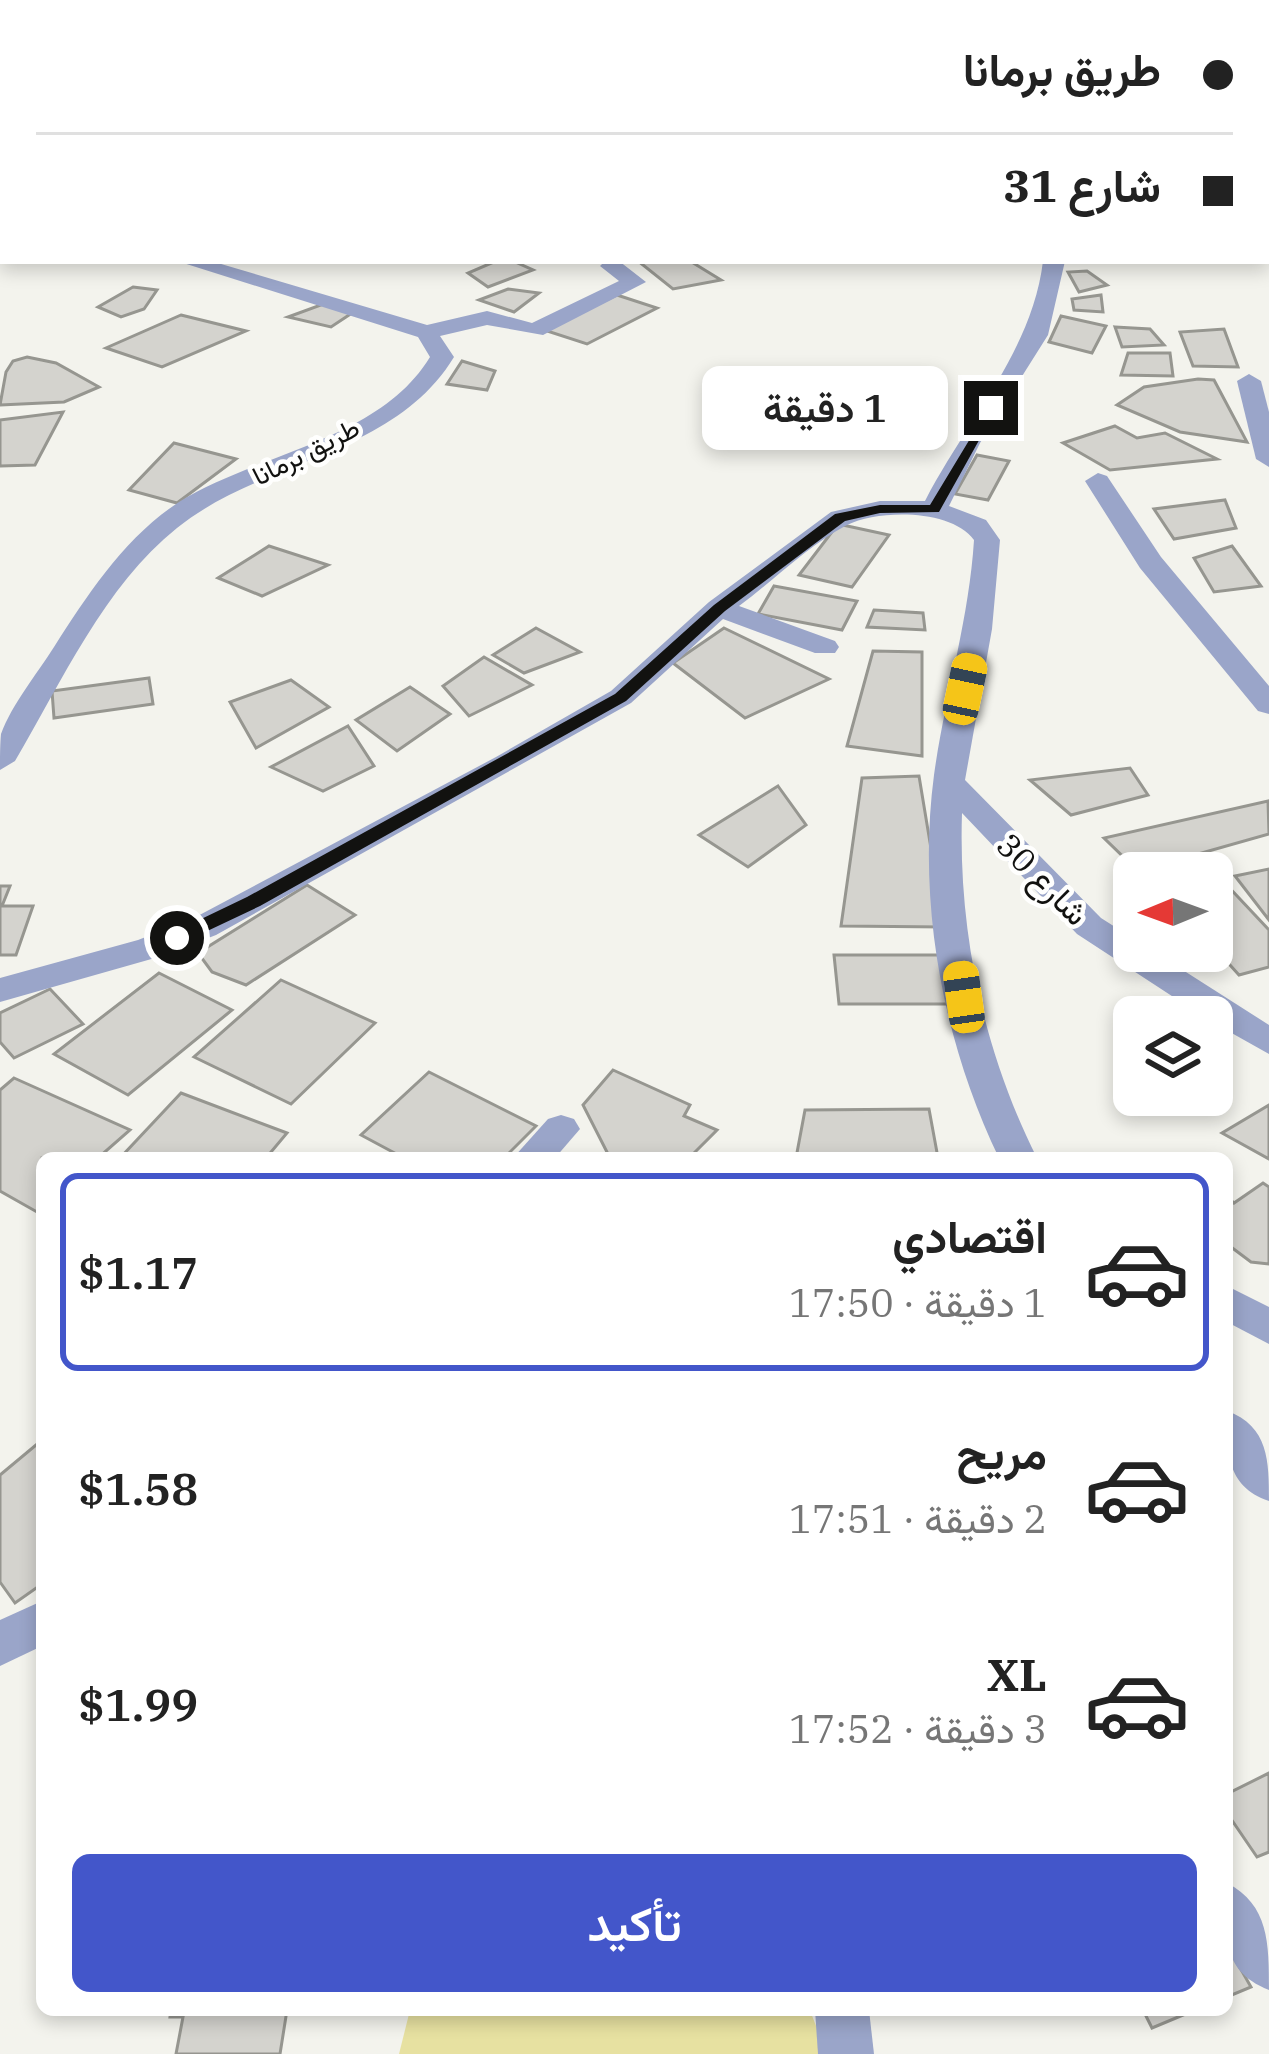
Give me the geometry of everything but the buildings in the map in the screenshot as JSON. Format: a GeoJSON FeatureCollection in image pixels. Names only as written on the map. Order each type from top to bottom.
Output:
{"type":"FeatureCollection","features":[{"type":"Feature","properties":{"kind":"street"},"geometry":{"type":"LineString","coordinates":[[934,509],[973,433],[1031,350],[1052,299],[1054,264]]}},
{"type":"Feature","properties":{"kind":"street"},"geometry":{"type":"LineString","coordinates":[[230,267],[426,332],[487,318],[535,330],[634,281],[611,266]]}},
{"type":"Feature","properties":{"kind":"street","name":"طريق برمانا"},"geometry":{"type":"LineString","coordinates":[[0,761],[67,652],[158,529],[191,505],[276,470],[415,394],[430,381],[442,357],[426,332]]}},
{"type":"Feature","properties":{"kind":"street"},"geometry":{"type":"LineString","coordinates":[[1249,381],[1269,459]]}},
{"type":"Feature","properties":{"kind":"street"},"geometry":{"type":"LineString","coordinates":[[1098,482],[1150,562],[1269,705]]}},
{"type":"Feature","properties":{"kind":"street"},"geometry":{"type":"LineString","coordinates":[[0,990],[150,948],[254,902],[621,697],[719,608],[840,518],[880,509],[934,509],[977,526],[987,540],[982,607],[949,781],[945,873],[969,1026],[987,1088],[1015,1152]]}},
{"type":"Feature","properties":{"kind":"street"},"geometry":{"type":"LineString","coordinates":[[719,608],[825,647]]}},
{"type":"Feature","properties":{"kind":"street","name":"شارع 30"},"geometry":{"type":"LineString","coordinates":[[949,781],[1089,926],[1269,1042]]}},
{"type":"Feature","properties":{"kind":"street"},"geometry":{"type":"LineString","coordinates":[[538,1152],[561,1130]]}},
{"type":"Feature","properties":{"kind":"street"},"geometry":{"type":"LineString","coordinates":[[1233,1306],[1269,1327]]}},
{"type":"Feature","properties":{"kind":"street"},"geometry":{"type":"LineString","coordinates":[[1233,1437],[1269,1482]]}},
{"type":"Feature","properties":{"kind":"street"},"geometry":{"type":"LineString","coordinates":[[0,1644],[36,1625]]}},
{"type":"Feature","properties":{"kind":"street"},"geometry":{"type":"LineString","coordinates":[[1233,1918],[1269,1963]]}},
{"type":"Feature","properties":{"kind":"street"},"geometry":{"type":"LineString","coordinates":[[843,2016],[847,2054]]}},
{"type":"Feature","properties":{"kind":"shaded area"},"geometry":{"type":"Polygon","coordinates":[[[408,2016],[812,2016],[827,2054],[399,2054],[408,2016]]]}},
{"type":"Feature","properties":{"kind":"route"},"geometry":{"type":"LineString","coordinates":[[177,938],[254,902],[621,697],[719,608],[840,518],[880,509],[934,509],[991,408]]}}]}
